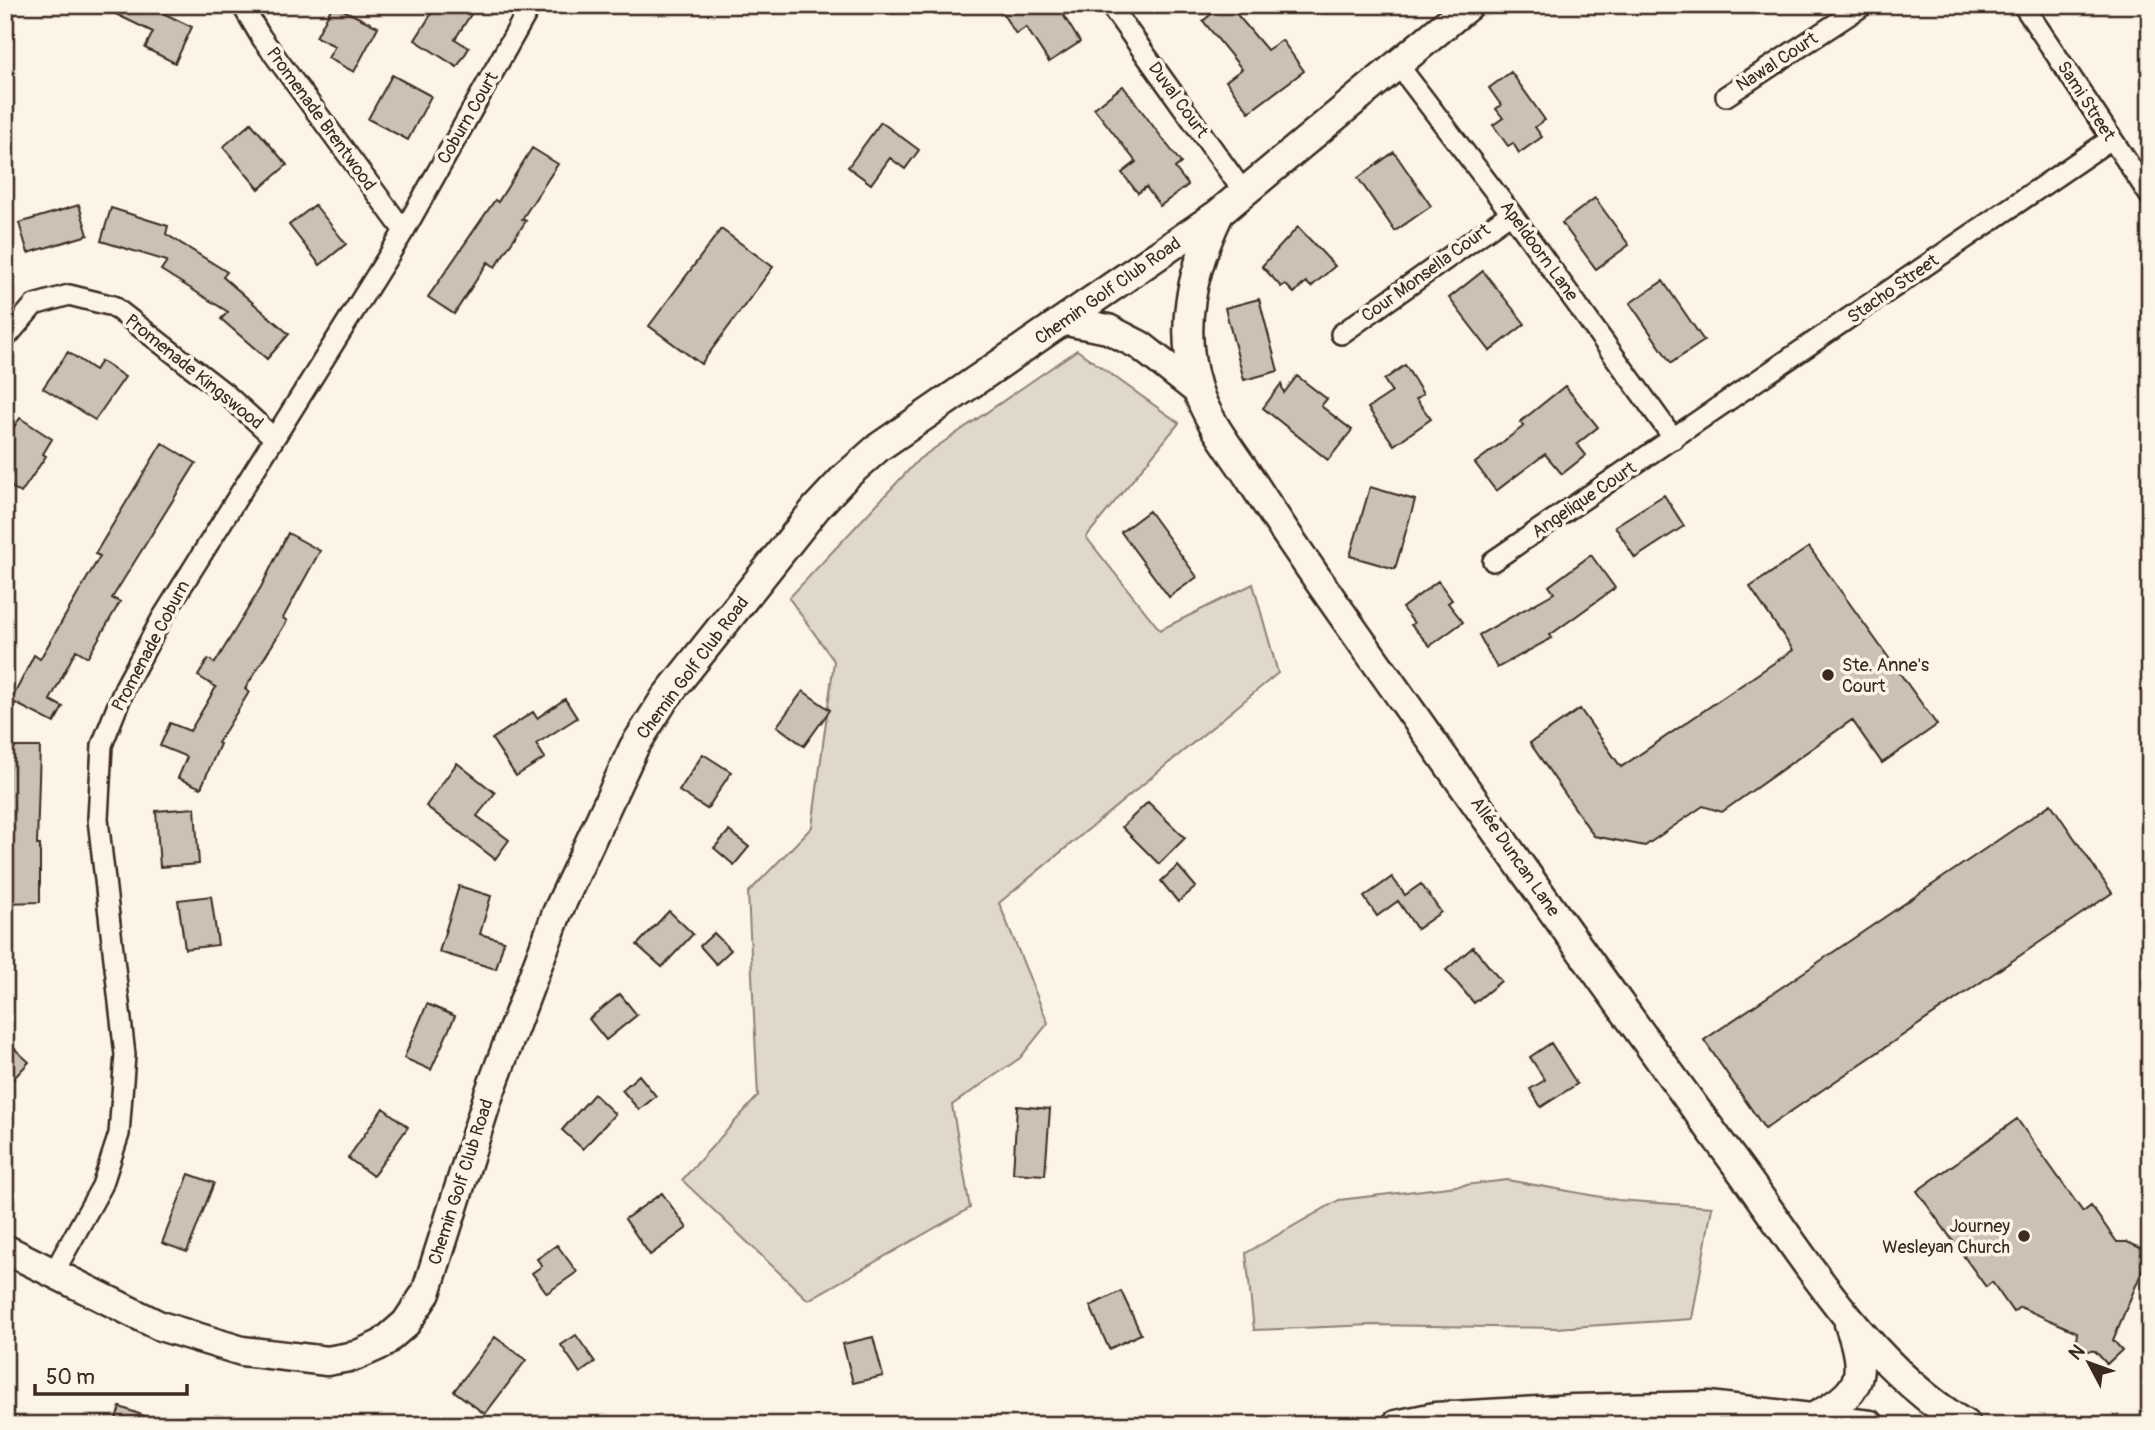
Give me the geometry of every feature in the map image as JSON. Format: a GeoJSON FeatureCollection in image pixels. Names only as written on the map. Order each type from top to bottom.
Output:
{"type":"FeatureCollection","features":[{"type":"Feature","properties":{"kind":"street","name":"Promenade Brentwood"},"geometry":{"type":"LineString","coordinates":[[242,5],[261,37],[404,231]]}},
{"type":"Feature","properties":{"kind":"street","name":"Coburn Court"},"geometry":{"type":"LineString","coordinates":[[404,231],[531,5]]}},
{"type":"Feature","properties":{"kind":"street","name":"Duval Court"},"geometry":{"type":"LineString","coordinates":[[1110,5],[1245,194]]}},
{"type":"Feature","properties":{"kind":"street","name":"Chemin Golf Club Road"},"geometry":{"type":"LineString","coordinates":[[5,1249],[160,1326],[242,1351],[327,1361],[355,1356],[382,1344],[406,1323],[426,1293],[489,1094],[556,913],[634,747],[665,698],[816,508],[879,447],[1218,215],[1469,5]]}},
{"type":"Feature","properties":{"kind":"street","name":"Nawal Court"},"geometry":{"type":"LineString","coordinates":[[1726,96],[1864,5]]}},
{"type":"Feature","properties":{"kind":"street","name":"Sami Street"},"geometry":{"type":"LineString","coordinates":[[2023,5],[2150,196]]}},
{"type":"Feature","properties":{"kind":"street","name":"Apeldoorn Lane"},"geometry":{"type":"LineString","coordinates":[[1399,66],[1511,213],[1674,439]]}},
{"type":"Feature","properties":{"kind":"street","name":"Stacho Street"},"geometry":{"type":"LineString","coordinates":[[1674,439],[2111,138]]}},
{"type":"Feature","properties":{"kind":"street","name":"Cour Monsella Court"},"geometry":{"type":"LineString","coordinates":[[1341,334],[1511,213]]}},
{"type":"Feature","properties":{"kind":"street"},"geometry":{"type":"LineString","coordinates":[[1198,391],[1189,351],[1188,318],[1202,249],[1218,215]]}},
{"type":"Feature","properties":{"kind":"street","name":"Promenade Coburn"},"geometry":{"type":"LineString","coordinates":[[54,1272],[102,1186],[120,1134],[125,1055],[98,819],[102,745],[125,687],[162,618],[404,231]]}},
{"type":"Feature","properties":{"kind":"street","name":"Promenade Kingswood"},"geometry":{"type":"LineString","coordinates":[[5,339],[34,305],[69,295],[113,306],[226,394],[274,438]]}},
{"type":"Feature","properties":{"kind":"street"},"geometry":{"type":"LineString","coordinates":[[1066,321],[1108,329],[1140,346],[1198,391]]}},
{"type":"Feature","properties":{"kind":"street","name":"Allée Duncan Lane"},"geometry":{"type":"LineString","coordinates":[[1198,391],[1236,458],[1327,593],[1622,1009],[1846,1315]]}},
{"type":"Feature","properties":{"kind":"street","name":"Angelique Court"},"geometry":{"type":"LineString","coordinates":[[1493,561],[1674,439]]}},
{"type":"Feature","properties":{"kind":"street"},"geometry":{"type":"LineString","coordinates":[[1812,1418],[1839,1404],[1853,1391],[1860,1374],[1860,1354],[1846,1315]]}},
{"type":"Feature","properties":{"kind":"street"},"geometry":{"type":"LineString","coordinates":[[1846,1315],[1921,1394],[1966,1425]]}},
{"type":"Feature","properties":{"kind":"street"},"geometry":{"type":"LineString","coordinates":[[1396,1425],[1435,1417],[1709,1406],[1870,1425]]}},
{"type":"Feature","properties":{"kind":"shaded area"},"geometry":{"type":"Polygon","coordinates":[[[1077,350],[1179,423],[1086,537],[1160,630],[1253,584],[1278,673],[999,903],[1048,1023],[1020,1058],[952,1105],[970,1208],[808,1300],[682,1180],[758,1096],[748,893],[812,827],[834,661],[789,598],[919,459],[1077,350]]]}},
{"type":"Feature","properties":{"kind":"shaded area"},"geometry":{"type":"Polygon","coordinates":[[[1507,1180],[1618,1200],[1712,1207],[1692,1319],[1556,1328],[1371,1325],[1254,1330],[1246,1253],[1339,1200],[1507,1180]]]}},
{"type":"Feature","properties":{"kind":"building"},"geometry":{"type":"Polygon","coordinates":[[[97,5],[167,5],[163,13],[192,27],[175,63],[145,48],[153,32],[97,5]]]}},
{"type":"Feature","properties":{"kind":"building"},"geometry":{"type":"Polygon","coordinates":[[[333,5],[378,27],[354,72],[328,58],[335,46],[316,37],[333,5]]]}},
{"type":"Feature","properties":{"kind":"building"},"geometry":{"type":"Polygon","coordinates":[[[437,5],[477,5],[455,39],[469,48],[457,67],[415,40],[437,5]]]}},
{"type":"Feature","properties":{"kind":"building"},"geometry":{"type":"Polygon","coordinates":[[[997,5],[1057,5],[1080,42],[1049,62],[1026,27],[1016,34],[997,5]]]}},
{"type":"Feature","properties":{"kind":"building"},"geometry":{"type":"Polygon","coordinates":[[[1222,5],[1229,5],[1267,50],[1282,40],[1304,71],[1249,112],[1226,81],[1242,69],[1203,21],[1222,5]]]}},
{"type":"Feature","properties":{"kind":"building"},"geometry":{"type":"Polygon","coordinates":[[[1511,72],[1545,120],[1535,127],[1542,137],[1519,153],[1513,143],[1508,146],[1493,125],[1503,118],[1496,109],[1501,105],[1489,88],[1511,72]]]}},
{"type":"Feature","properties":{"kind":"building"},"geometry":{"type":"Polygon","coordinates":[[[392,75],[431,96],[408,140],[368,119],[392,75]]]}},
{"type":"Feature","properties":{"kind":"building"},"geometry":{"type":"Polygon","coordinates":[[[1123,86],[1181,163],[1175,168],[1188,185],[1160,206],[1146,187],[1138,193],[1122,173],[1136,162],[1094,108],[1123,86]]]}},
{"type":"Feature","properties":{"kind":"building"},"geometry":{"type":"Polygon","coordinates":[[[881,122],[919,150],[905,169],[890,158],[871,184],[848,167],[881,122]]]}},
{"type":"Feature","properties":{"kind":"building"},"geometry":{"type":"Polygon","coordinates":[[[251,123],[287,165],[259,189],[223,147],[251,123]]]}},
{"type":"Feature","properties":{"kind":"building"},"geometry":{"type":"Polygon","coordinates":[[[532,148],[558,164],[522,219],[526,221],[495,267],[488,262],[454,314],[428,297],[495,200],[498,202],[532,148]]]}},
{"type":"Feature","properties":{"kind":"building"},"geometry":{"type":"Polygon","coordinates":[[[1394,152],[1431,206],[1395,231],[1358,178],[1394,152]]]}},
{"type":"Feature","properties":{"kind":"building"},"geometry":{"type":"Polygon","coordinates":[[[1595,198],[1629,245],[1596,269],[1562,223],[1595,198]]]}},
{"type":"Feature","properties":{"kind":"building"},"geometry":{"type":"Polygon","coordinates":[[[79,205],[88,235],[28,253],[19,223],[79,205]]]}},
{"type":"Feature","properties":{"kind":"building"},"geometry":{"type":"Polygon","coordinates":[[[315,205],[346,244],[320,265],[289,225],[315,205]]]}},
{"type":"Feature","properties":{"kind":"building"},"geometry":{"type":"Polygon","coordinates":[[[111,208],[168,226],[166,234],[227,272],[223,277],[289,334],[267,359],[221,319],[228,312],[161,270],[167,261],[101,241],[111,208]]]}},
{"type":"Feature","properties":{"kind":"building"},"geometry":{"type":"Polygon","coordinates":[[[1298,227],[1335,266],[1311,287],[1306,282],[1294,293],[1285,284],[1281,287],[1262,266],[1298,227]]]}},
{"type":"Feature","properties":{"kind":"building"},"geometry":{"type":"Polygon","coordinates":[[[721,229],[773,267],[701,364],[649,326],[721,229]]]}},
{"type":"Feature","properties":{"kind":"building"},"geometry":{"type":"Polygon","coordinates":[[[1483,271],[1525,324],[1490,351],[1449,298],[1483,271]]]}},
{"type":"Feature","properties":{"kind":"building"},"geometry":{"type":"Polygon","coordinates":[[[1663,281],[1704,341],[1671,363],[1630,303],[1663,281]]]}},
{"type":"Feature","properties":{"kind":"building"},"geometry":{"type":"Polygon","coordinates":[[[1259,299],[1278,371],[1244,380],[1225,308],[1259,299]]]}},
{"type":"Feature","properties":{"kind":"building"},"geometry":{"type":"Polygon","coordinates":[[[68,352],[95,370],[101,361],[125,377],[95,420],[43,388],[68,352]]]}},
{"type":"Feature","properties":{"kind":"building"},"geometry":{"type":"Polygon","coordinates":[[[1405,365],[1423,394],[1416,399],[1431,419],[1394,445],[1368,408],[1392,392],[1384,380],[1405,365]]]}},
{"type":"Feature","properties":{"kind":"building"},"geometry":{"type":"Polygon","coordinates":[[[1297,376],[1327,399],[1321,406],[1352,430],[1328,460],[1263,408],[1281,384],[1284,393],[1297,376]]]}},
{"type":"Feature","properties":{"kind":"building"},"geometry":{"type":"Polygon","coordinates":[[[1565,386],[1598,427],[1577,444],[1586,455],[1562,474],[1545,454],[1496,491],[1475,463],[1524,426],[1520,422],[1565,386]]]}},
{"type":"Feature","properties":{"kind":"building"},"geometry":{"type":"Polygon","coordinates":[[[20,418],[52,439],[43,454],[46,456],[21,493],[5,483],[5,452],[12,441],[7,437],[20,418]]]}},
{"type":"Feature","properties":{"kind":"building"},"geometry":{"type":"Polygon","coordinates":[[[162,443],[196,463],[112,598],[120,602],[88,657],[76,650],[50,700],[63,707],[54,723],[11,701],[34,655],[40,659],[100,556],[95,554],[162,443]]]}},
{"type":"Feature","properties":{"kind":"building"},"geometry":{"type":"Polygon","coordinates":[[[1370,487],[1415,500],[1395,569],[1350,556],[1370,487]]]}},
{"type":"Feature","properties":{"kind":"building"},"geometry":{"type":"Polygon","coordinates":[[[1664,495],[1684,526],[1635,558],[1615,526],[1664,495]]]}},
{"type":"Feature","properties":{"kind":"building"},"geometry":{"type":"Polygon","coordinates":[[[1149,511],[1197,577],[1169,597],[1121,532],[1149,511]]]}},
{"type":"Feature","properties":{"kind":"building"},"geometry":{"type":"Polygon","coordinates":[[[288,533],[320,551],[283,618],[287,621],[245,689],[249,692],[218,743],[220,744],[201,788],[178,778],[187,757],[160,746],[170,723],[190,731],[216,687],[198,676],[208,659],[215,663],[261,587],[288,533]]]}},
{"type":"Feature","properties":{"kind":"building","name":"Ste. Anne's Court"},"geometry":{"type":"Polygon","coordinates":[[[1809,547],[1937,725],[1882,763],[1852,720],[1722,812],[1703,806],[1645,846],[1594,836],[1530,743],[1580,709],[1621,767],[1793,650],[1750,587],[1809,547]]]}},
{"type":"Feature","properties":{"kind":"building"},"geometry":{"type":"Polygon","coordinates":[[[1591,555],[1615,588],[1550,635],[1552,638],[1497,668],[1479,635],[1554,593],[1549,586],[1591,555]]]}},
{"type":"Feature","properties":{"kind":"building"},"geometry":{"type":"Polygon","coordinates":[[[1438,581],[1452,600],[1448,603],[1463,622],[1430,646],[1411,625],[1414,623],[1402,608],[1438,581]]]}},
{"type":"Feature","properties":{"kind":"building"},"geometry":{"type":"Polygon","coordinates":[[[803,691],[830,710],[804,746],[777,726],[803,691]]]}},
{"type":"Feature","properties":{"kind":"building"},"geometry":{"type":"Polygon","coordinates":[[[565,699],[577,718],[536,744],[545,758],[516,776],[492,739],[533,712],[537,718],[565,699]]]}},
{"type":"Feature","properties":{"kind":"building"},"geometry":{"type":"Polygon","coordinates":[[[5,747],[40,747],[37,845],[40,845],[40,902],[5,903],[5,747]]]}},
{"type":"Feature","properties":{"kind":"building"},"geometry":{"type":"Polygon","coordinates":[[[703,754],[731,772],[707,809],[679,791],[703,754]]]}},
{"type":"Feature","properties":{"kind":"building"},"geometry":{"type":"Polygon","coordinates":[[[457,763],[495,793],[477,816],[509,840],[495,859],[426,806],[457,763]]]}},
{"type":"Feature","properties":{"kind":"building"},"geometry":{"type":"Polygon","coordinates":[[[1148,802],[1185,838],[1159,864],[1122,827],[1148,802]]]}},
{"type":"Feature","properties":{"kind":"building"},"geometry":{"type":"Polygon","coordinates":[[[2051,804],[2112,893],[1765,1129],[1704,1040],[2051,804]]]}},
{"type":"Feature","properties":{"kind":"building"},"geometry":{"type":"Polygon","coordinates":[[[195,808],[199,864],[160,867],[156,811],[195,808]]]}},
{"type":"Feature","properties":{"kind":"building"},"geometry":{"type":"Polygon","coordinates":[[[729,831],[749,847],[734,865],[714,848],[729,831]]]}},
{"type":"Feature","properties":{"kind":"building"},"geometry":{"type":"Polygon","coordinates":[[[1178,866],[1196,887],[1178,902],[1161,881],[1178,866]]]}},
{"type":"Feature","properties":{"kind":"building"},"geometry":{"type":"Polygon","coordinates":[[[1392,877],[1405,895],[1421,884],[1441,912],[1417,929],[1398,901],[1377,916],[1364,897],[1392,877]]]}},
{"type":"Feature","properties":{"kind":"building"},"geometry":{"type":"Polygon","coordinates":[[[459,886],[491,896],[480,934],[504,941],[496,969],[439,952],[459,886]]]}},
{"type":"Feature","properties":{"kind":"building"},"geometry":{"type":"Polygon","coordinates":[[[211,896],[218,945],[185,949],[178,900],[211,896]]]}},
{"type":"Feature","properties":{"kind":"building"},"geometry":{"type":"Polygon","coordinates":[[[669,911],[693,934],[662,967],[637,945],[669,911]]]}},
{"type":"Feature","properties":{"kind":"building"},"geometry":{"type":"Polygon","coordinates":[[[714,933],[731,950],[716,964],[700,946],[714,933]]]}},
{"type":"Feature","properties":{"kind":"building"},"geometry":{"type":"Polygon","coordinates":[[[1473,947],[1501,981],[1474,1003],[1446,970],[1473,947]]]}},
{"type":"Feature","properties":{"kind":"building"},"geometry":{"type":"Polygon","coordinates":[[[620,994],[637,1015],[606,1040],[589,1019],[620,994]]]}},
{"type":"Feature","properties":{"kind":"building"},"geometry":{"type":"Polygon","coordinates":[[[427,1004],[455,1016],[431,1070],[404,1058],[427,1004]]]}},
{"type":"Feature","properties":{"kind":"building"},"geometry":{"type":"Polygon","coordinates":[[[5,1040],[29,1062],[5,1088],[5,1040]]]}},
{"type":"Feature","properties":{"kind":"building"},"geometry":{"type":"Polygon","coordinates":[[[1551,1043],[1577,1084],[1541,1107],[1530,1089],[1545,1080],[1530,1057],[1551,1043]]]}},
{"type":"Feature","properties":{"kind":"building"},"geometry":{"type":"Polygon","coordinates":[[[639,1075],[656,1096],[639,1110],[622,1090],[639,1075]]]}},
{"type":"Feature","properties":{"kind":"building"},"geometry":{"type":"Polygon","coordinates":[[[594,1094],[615,1114],[583,1149],[562,1130],[594,1094]]]}},
{"type":"Feature","properties":{"kind":"building"},"geometry":{"type":"Polygon","coordinates":[[[1017,1106],[1050,1109],[1045,1175],[1013,1173],[1017,1106]]]}},
{"type":"Feature","properties":{"kind":"building"},"geometry":{"type":"Polygon","coordinates":[[[383,1108],[408,1127],[373,1176],[348,1158],[383,1108]]]}},
{"type":"Feature","properties":{"kind":"building","name":"Journey Wesleyan Church"},"geometry":{"type":"Polygon","coordinates":[[[2017,1119],[2083,1212],[2091,1206],[2117,1242],[2127,1242],[2150,1252],[2113,1340],[2122,1350],[2107,1364],[2095,1351],[2075,1350],[2077,1332],[2020,1307],[2013,1312],[1992,1282],[1986,1287],[1917,1191],[2017,1119]]]}},
{"type":"Feature","properties":{"kind":"building"},"geometry":{"type":"Polygon","coordinates":[[[189,1174],[214,1183],[187,1252],[162,1243],[189,1174]]]}},
{"type":"Feature","properties":{"kind":"building"},"geometry":{"type":"Polygon","coordinates":[[[662,1193],[687,1228],[650,1255],[625,1219],[662,1193]]]}},
{"type":"Feature","properties":{"kind":"building"},"geometry":{"type":"Polygon","coordinates":[[[557,1245],[577,1272],[547,1293],[532,1273],[542,1266],[537,1259],[557,1245]]]}},
{"type":"Feature","properties":{"kind":"building"},"geometry":{"type":"Polygon","coordinates":[[[1121,1291],[1141,1334],[1109,1349],[1090,1306],[1121,1291]]]}},
{"type":"Feature","properties":{"kind":"building"},"geometry":{"type":"Polygon","coordinates":[[[576,1335],[595,1362],[580,1373],[561,1345],[576,1335]]]}},
{"type":"Feature","properties":{"kind":"building"},"geometry":{"type":"Polygon","coordinates":[[[495,1337],[526,1360],[485,1414],[454,1391],[495,1337]]]}},
{"type":"Feature","properties":{"kind":"building"},"geometry":{"type":"Polygon","coordinates":[[[873,1337],[883,1376],[853,1383],[843,1344],[873,1337]]]}},
{"type":"Feature","properties":{"kind":"building"},"geometry":{"type":"Polygon","coordinates":[[[120,1407],[164,1423],[114,1425],[120,1407]]]}},
{"type":"Feature","properties":{"kind":"place","name":"Ste. Anne's Court"},"geometry":{"type":"Point","coordinates":[1828,675]}},
{"type":"Feature","properties":{"kind":"place","name":"Journey Wesleyan Church"},"geometry":{"type":"Point","coordinates":[2024,1236]}}]}
